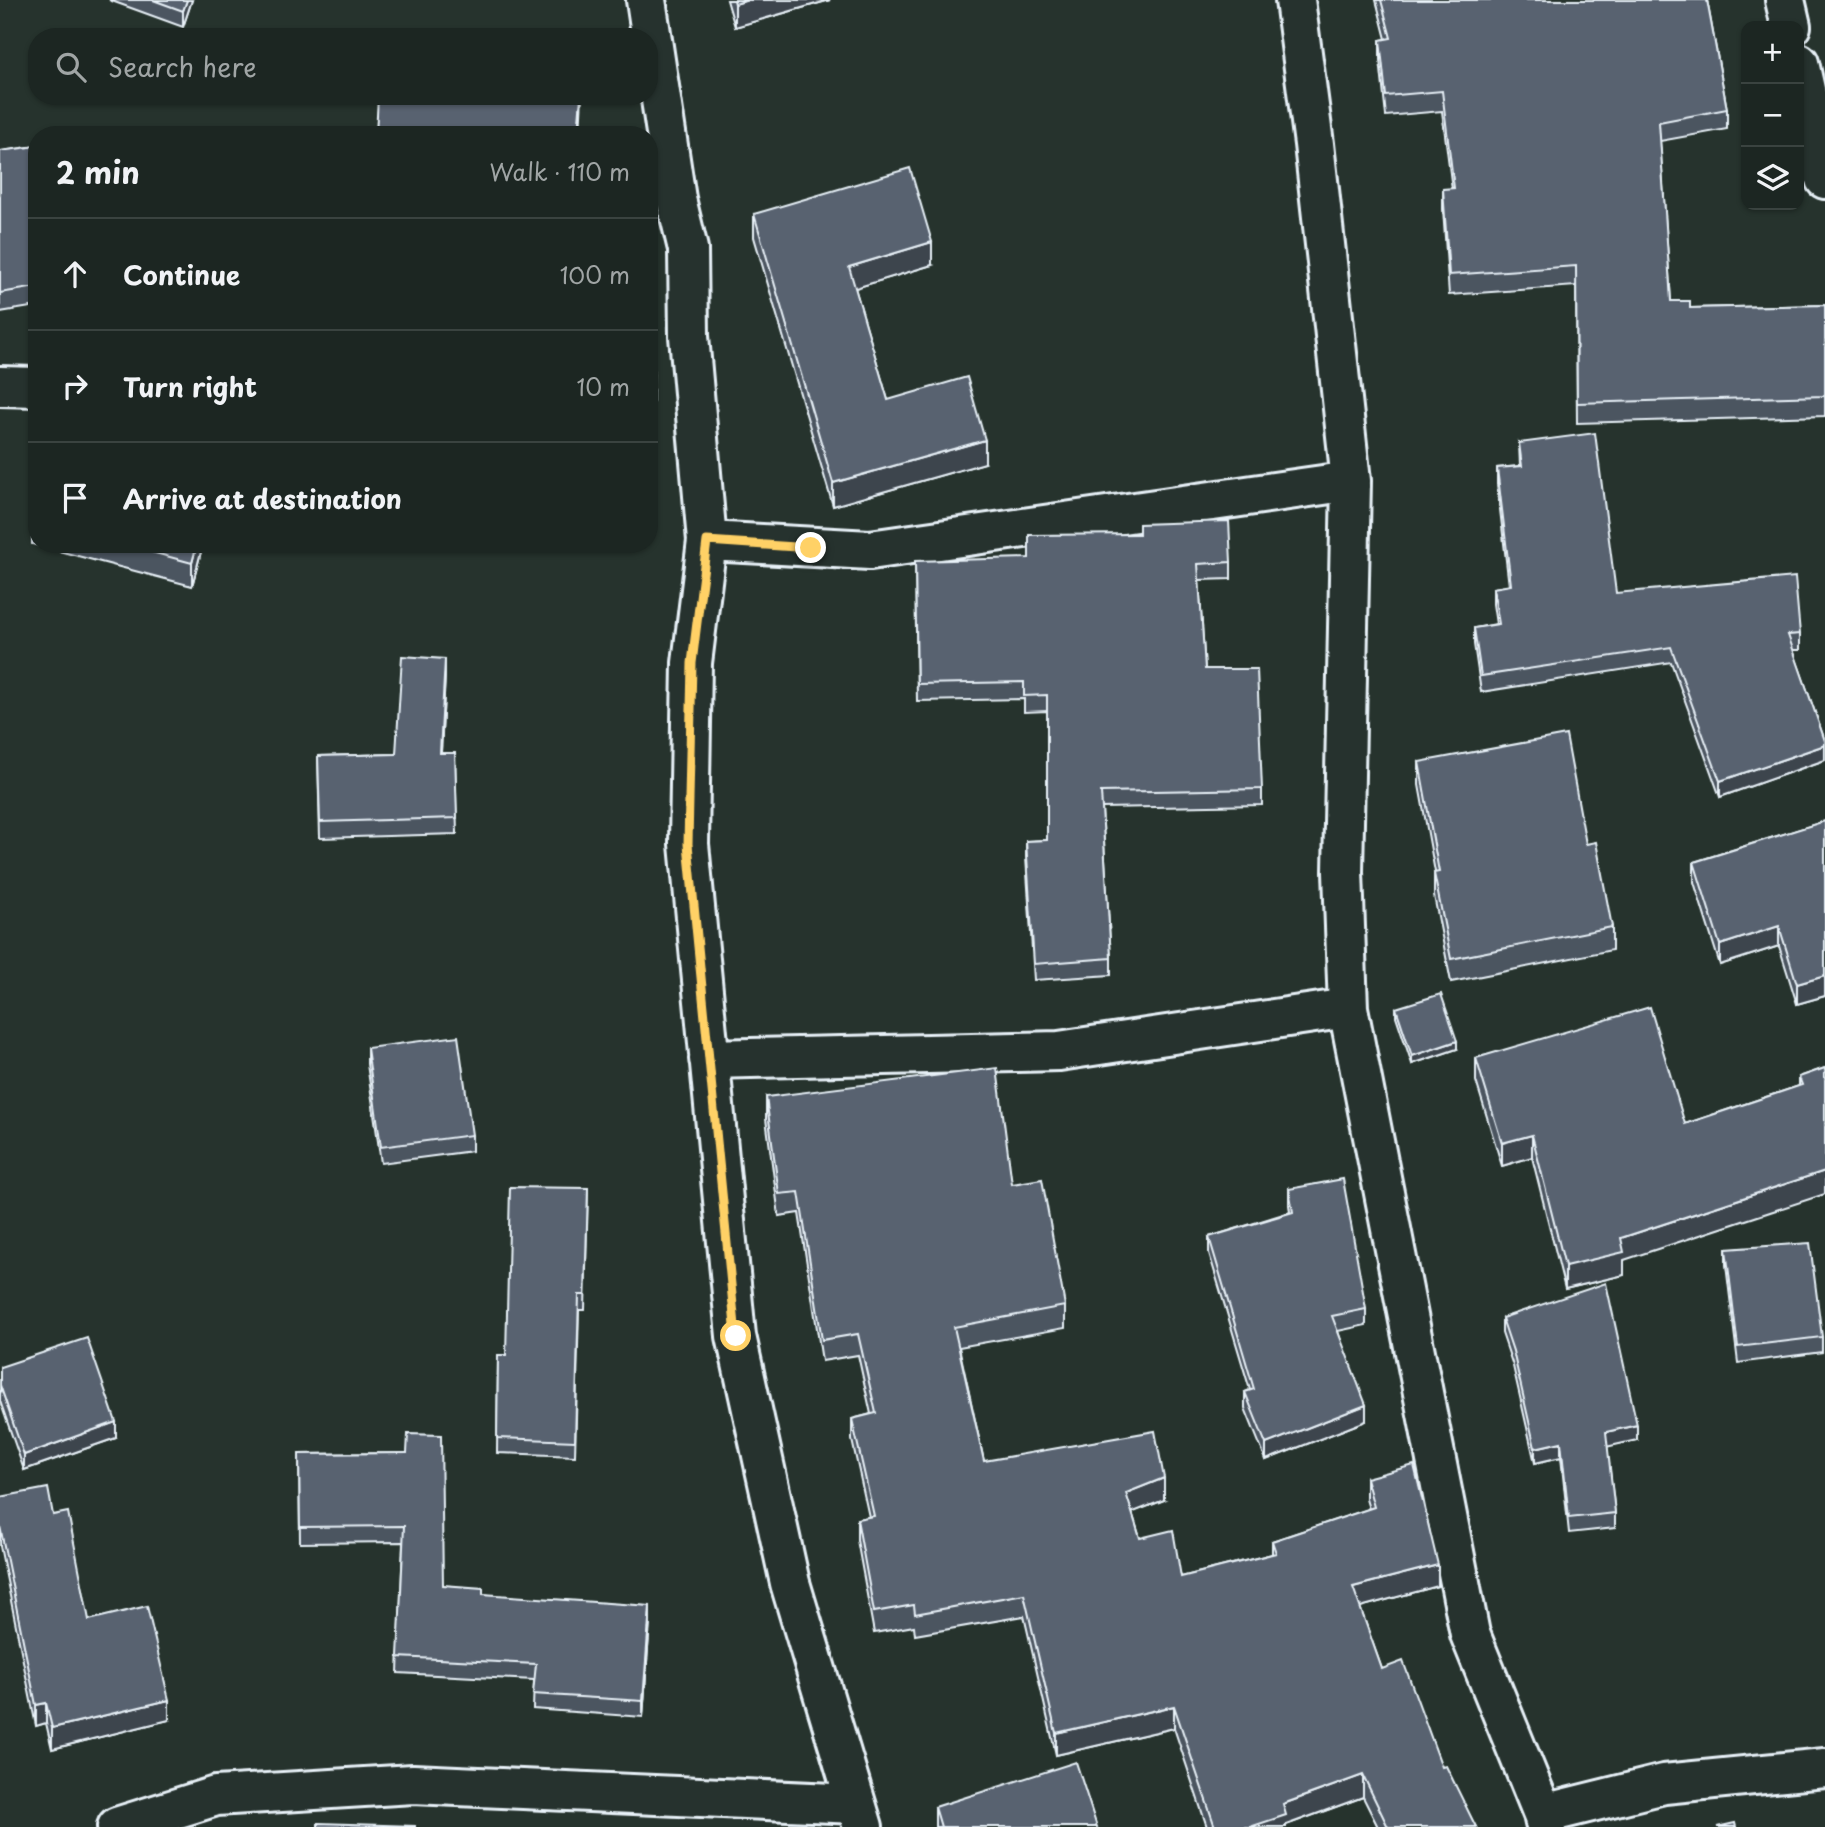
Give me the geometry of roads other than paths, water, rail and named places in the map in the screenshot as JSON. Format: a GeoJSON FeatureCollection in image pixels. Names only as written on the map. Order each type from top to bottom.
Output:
{"type":"FeatureCollection","features":[{"type":"Feature","properties":{"kind":"street"},"geometry":{"type":"LineString","coordinates":[[646,0],[650,28]]}},
{"type":"Feature","properties":{"kind":"street"},"geometry":{"type":"LineString","coordinates":[[1294,0],[1314,144],[1351,481],[1343,872],[1348,1007],[1470,1634],[1544,1820],[1664,1784],[1825,1768]]}},
{"type":"Feature","properties":{"kind":"street"},"geometry":{"type":"LineString","coordinates":[[1785,0],[1790,21]]}},
{"type":"Feature","properties":{"kind":"street"},"geometry":{"type":"LineString","coordinates":[[117,1827],[216,1796],[413,1784],[860,1816],[790,1583],[736,1336],[688,844],[692,663],[707,541],[689,336],[688,248],[676,199],[658,80]]}},
{"type":"Feature","properties":{"kind":"street"},"geometry":{"type":"LineString","coordinates":[[1804,80],[1819,127],[1825,179]]}},
{"type":"Feature","properties":{"kind":"street"},"geometry":{"type":"LineString","coordinates":[[0,386],[28,387]]}},
{"type":"Feature","properties":{"kind":"street"},"geometry":{"type":"LineString","coordinates":[[707,541],[870,550],[1351,481]]}},
{"type":"Feature","properties":{"kind":"street"},"geometry":{"type":"LineString","coordinates":[[709,1059],[1059,1051],[1348,1007]]}}]}
